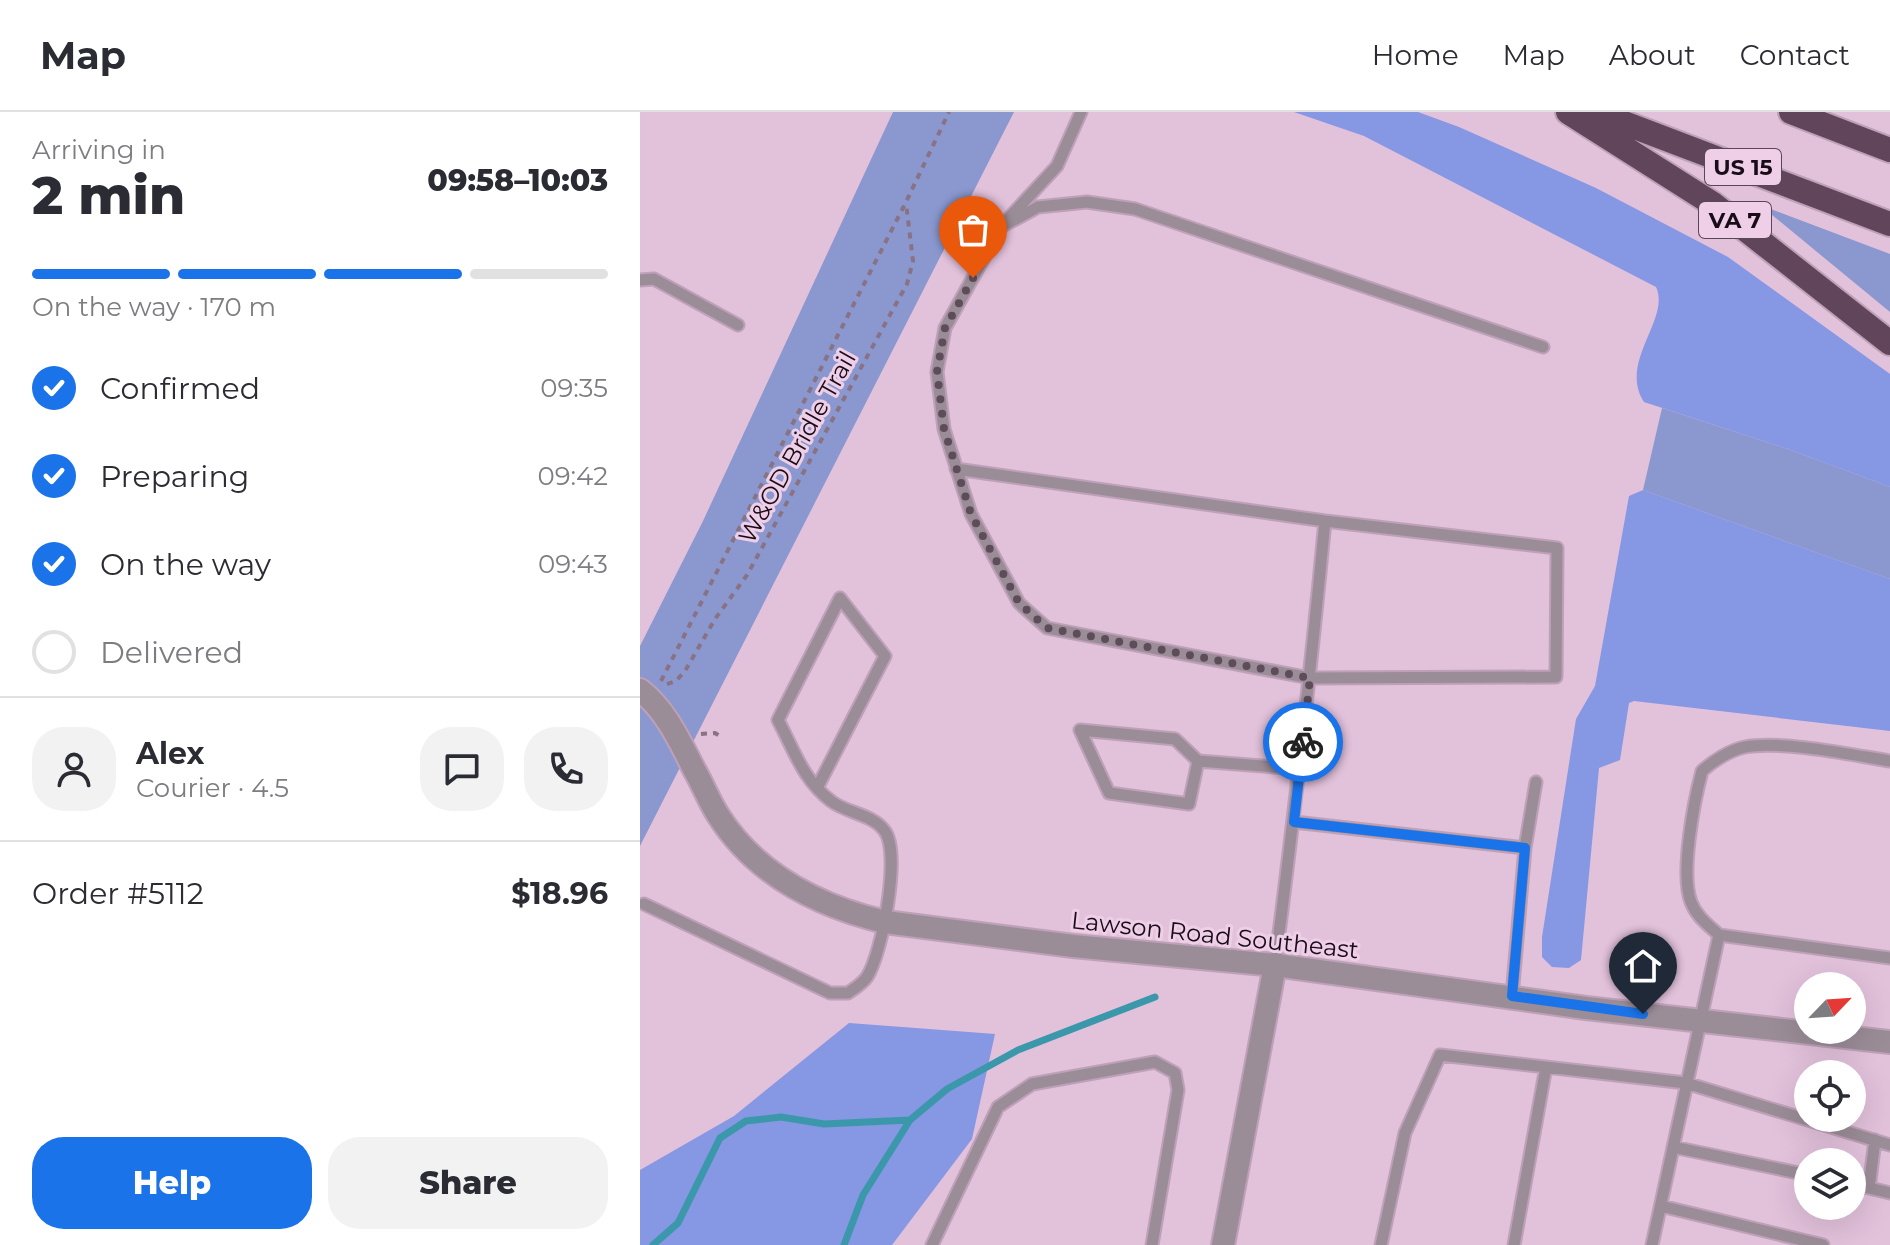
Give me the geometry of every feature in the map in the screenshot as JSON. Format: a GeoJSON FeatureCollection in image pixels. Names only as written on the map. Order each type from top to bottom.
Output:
{"type":"FeatureCollection","features":[{"type":"Feature","properties":{"kind":"highway","name":"VA 7"},"geometry":{"type":"LineString","coordinates":[[1568,112],[1713,204],[1890,343]]}},
{"type":"Feature","properties":{"kind":"highway","name":"US 15"},"geometry":{"type":"LineString","coordinates":[[1595,112],[1890,224]]}},
{"type":"Feature","properties":{"kind":"highway"},"geometry":{"type":"LineString","coordinates":[[1791,112],[1890,150]]}},
{"type":"Feature","properties":{"kind":"street","name":"Lawson Road Southeast"},"geometry":{"type":"LineString","coordinates":[[653,686],[653,699],[677,735],[717,813],[764,868],[825,904],[885,922],[1073,946],[1275,965],[1699,1021],[1890,1042]]}},
{"type":"Feature","properties":{"kind":"street"},"geometry":{"type":"LineString","coordinates":[[1223,1245],[1275,965]]}},
{"type":"Feature","properties":{"kind":"lane"},"geometry":{"type":"LineString","coordinates":[[956,469],[1325,521],[1557,548],[1556,677],[1310,678],[1047,628],[1019,603],[971,514],[956,469],[944,429],[937,372],[945,328],[1001,227],[1057,166],[1081,112]]}},
{"type":"Feature","properties":{"kind":"lane"},"geometry":{"type":"LineString","coordinates":[[1001,227],[1038,207],[1087,202],[1135,209],[1543,347]]}},
{"type":"Feature","properties":{"kind":"lane"},"geometry":{"type":"LineString","coordinates":[[640,280],[654,279],[738,325]]}},
{"type":"Feature","properties":{"kind":"lane"},"geometry":{"type":"LineString","coordinates":[[1275,965],[1300,769],[1325,521]]}},
{"type":"Feature","properties":{"kind":"lane"},"geometry":{"type":"LineString","coordinates":[[644,904],[830,993],[848,993],[867,977],[885,922],[892,846],[884,829],[868,818],[833,803],[817,788],[802,771],[778,720],[840,598],[885,656],[817,788]]}},
{"type":"Feature","properties":{"kind":"lane"},"geometry":{"type":"LineString","coordinates":[[1198,761],[1189,804],[1109,793],[1080,730],[1175,739],[1198,761],[1300,769]]}},
{"type":"Feature","properties":{"kind":"lane"},"geometry":{"type":"LineString","coordinates":[[1890,761],[1784,746],[1745,747],[1714,761],[1702,771],[1686,877],[1690,901],[1699,916],[1719,935],[1890,958]]}},
{"type":"Feature","properties":{"kind":"lane"},"geometry":{"type":"LineString","coordinates":[[1512,996],[1525,848],[1536,782]]}},
{"type":"Feature","properties":{"kind":"lane"},"geometry":{"type":"LineString","coordinates":[[1294,822],[1525,848]]}},
{"type":"Feature","properties":{"kind":"lane"},"geometry":{"type":"LineString","coordinates":[[1652,1245],[1719,935]]}},
{"type":"Feature","properties":{"kind":"lane"},"geometry":{"type":"LineString","coordinates":[[1381,1245],[1405,1133],[1440,1055],[1686,1083],[1890,1145]]}},
{"type":"Feature","properties":{"kind":"lane"},"geometry":{"type":"LineString","coordinates":[[932,1245],[998,1107],[1032,1084],[1155,1062],[1175,1073],[1178,1090],[1152,1245]]}},
{"type":"Feature","properties":{"kind":"lane"},"geometry":{"type":"LineString","coordinates":[[1514,1245],[1546,1067]]}},
{"type":"Feature","properties":{"kind":"lane"},"geometry":{"type":"LineString","coordinates":[[1869,1188],[1875,1140]]}},
{"type":"Feature","properties":{"kind":"lane"},"geometry":{"type":"LineString","coordinates":[[1673,1147],[1794,1172]]}},
{"type":"Feature","properties":{"kind":"lane"},"geometry":{"type":"LineString","coordinates":[[1866,1187],[1890,1193]]}},
{"type":"Feature","properties":{"kind":"lane"},"geometry":{"type":"LineString","coordinates":[[1661,1206],[1823,1245]]}},
{"type":"Feature","properties":{"kind":"path"},"geometry":{"type":"LineString","coordinates":[[653,686],[906,202],[949,112]]}},
{"type":"Feature","properties":{"kind":"path","name":"W&OD Bridle Trail"},"geometry":{"type":"LineString","coordinates":[[653,686],[676,681],[685,671],[715,619],[747,575],[907,284],[913,261],[906,202]]}},
{"type":"Feature","properties":{"kind":"shaded area"},"geometry":{"type":"Polygon","coordinates":[[[893,112],[1014,112],[640,846],[640,646],[703,521],[893,112]]]}},
{"type":"Feature","properties":{"kind":"shaded area"},"geometry":{"type":"Polygon","coordinates":[[[1294,112],[1418,112],[1596,188],[1728,257],[1890,374],[1890,487],[1788,449],[1644,402],[1638,387],[1637,372],[1657,313],[1659,299],[1656,287],[1364,136],[1294,112]]]}},
{"type":"Feature","properties":{"kind":"shaded area"},"geometry":{"type":"Polygon","coordinates":[[[1760,205],[1890,254],[1890,312],[1760,205]]]}},
{"type":"Feature","properties":{"kind":"shaded area"},"geometry":{"type":"Polygon","coordinates":[[[1662,408],[1788,449],[1890,487],[1890,579],[1643,490],[1662,408]]]}},
{"type":"Feature","properties":{"kind":"shaded area"},"geometry":{"type":"Polygon","coordinates":[[[1643,490],[1890,579],[1890,731],[1634,701],[1629,703],[1620,760],[1599,768],[1581,960],[1569,968],[1552,967],[1542,957],[1542,937],[1576,719],[1595,686],[1629,496],[1643,490]]]}},
{"type":"Feature","properties":{"kind":"shaded area"},"geometry":{"type":"Polygon","coordinates":[[[849,1023],[995,1034],[972,1139],[892,1245],[640,1245],[640,1170],[734,1116],[849,1023]]]}},
{"type":"Feature","properties":{"kind":"waterway"},"geometry":{"type":"LineString","coordinates":[[844,1245],[863,1195],[910,1120],[947,1089],[1018,1050],[1155,997]]}},
{"type":"Feature","properties":{"kind":"waterway"},"geometry":{"type":"LineString","coordinates":[[653,1245],[678,1223],[720,1138],[746,1121],[781,1117],[824,1124],[910,1120]]}},
{"type":"Feature","properties":{"kind":"way so far"},"geometry":{"type":"LineString","coordinates":[[973,278],[945,328],[937,372],[944,429],[971,514],[1019,603],[1047,628],[1310,678],[1303,742]]}},
{"type":"Feature","properties":{"kind":"route"},"geometry":{"type":"LineString","coordinates":[[1303,742],[1294,822],[1525,848],[1512,996],[1643,1014]]}}]}
